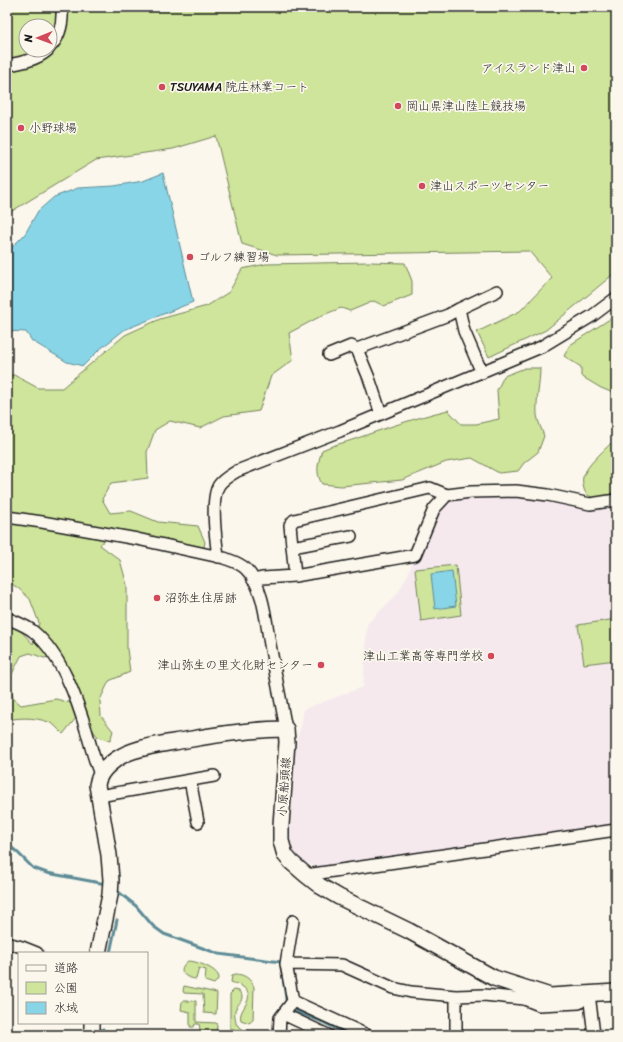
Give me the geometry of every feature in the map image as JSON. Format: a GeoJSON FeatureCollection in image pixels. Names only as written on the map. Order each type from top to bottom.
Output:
{"type":"FeatureCollection","features":[{"type":"Feature","properties":{"kind":"main road"},"geometry":{"type":"LineString","coordinates":[[98,952],[110,895],[111,880],[109,855],[98,796],[97,785],[100,774],[122,755],[145,747],[245,731],[286,729]]}},
{"type":"Feature","properties":{"kind":"main road","name":"小原船頭線"},"geometry":{"type":"LineString","coordinates":[[286,729],[287,742],[281,841],[285,855],[306,875],[320,886],[339,897],[409,931],[494,978],[550,996],[616,992]]}},
{"type":"Feature","properties":{"kind":"main road"},"geometry":{"type":"LineString","coordinates":[[92,1024],[92,1035]]}},
{"type":"Feature","properties":{"kind":"street"},"geometry":{"type":"LineString","coordinates":[[58,36],[60,32],[62,7]]}},
{"type":"Feature","properties":{"kind":"street"},"geometry":{"type":"LineString","coordinates":[[7,65],[21,63],[36,58]]}},
{"type":"Feature","properties":{"kind":"street"},"geometry":{"type":"LineString","coordinates":[[357,349],[448,315],[497,291]]}},
{"type":"Feature","properties":{"kind":"street"},"geometry":{"type":"LineString","coordinates":[[218,557],[215,527],[216,496],[219,485],[226,478],[237,471],[482,373],[542,347],[592,316],[616,298]]}},
{"type":"Feature","properties":{"kind":"street"},"geometry":{"type":"LineString","coordinates":[[459,309],[464,331],[482,373]]}},
{"type":"Feature","properties":{"kind":"street"},"geometry":{"type":"LineString","coordinates":[[329,355],[351,346],[357,349],[369,378],[381,414]]}},
{"type":"Feature","properties":{"kind":"street"},"geometry":{"type":"LineString","coordinates":[[295,576],[290,525],[294,520],[430,488],[448,494],[516,491],[548,495],[590,504],[616,500]]}},
{"type":"Feature","properties":{"kind":"street"},"geometry":{"type":"LineString","coordinates":[[253,580],[295,576],[415,555],[434,508],[448,494]]}},
{"type":"Feature","properties":{"kind":"street"},"geometry":{"type":"LineString","coordinates":[[7,517],[137,539],[218,557],[236,562],[246,569],[260,593],[265,609],[270,645],[286,729]]}},
{"type":"Feature","properties":{"kind":"street"},"geometry":{"type":"LineString","coordinates":[[292,547],[351,536]]}},
{"type":"Feature","properties":{"kind":"street"},"geometry":{"type":"LineString","coordinates":[[7,618],[34,632],[54,656],[72,687],[100,774]]}},
{"type":"Feature","properties":{"kind":"street"},"geometry":{"type":"LineString","coordinates":[[98,796],[214,776]]}},
{"type":"Feature","properties":{"kind":"street"},"geometry":{"type":"LineString","coordinates":[[190,780],[198,822]]}},
{"type":"Feature","properties":{"kind":"street"},"geometry":{"type":"LineString","coordinates":[[306,875],[616,830]]}},
{"type":"Feature","properties":{"kind":"street"},"geometry":{"type":"LineString","coordinates":[[279,1035],[280,1018],[293,1001],[286,964],[293,921]]}},
{"type":"Feature","properties":{"kind":"street"},"geometry":{"type":"LineString","coordinates":[[7,943],[34,952]]}},
{"type":"Feature","properties":{"kind":"street"},"geometry":{"type":"LineString","coordinates":[[286,964],[342,965],[392,988],[411,992],[456,996],[484,995],[524,999],[540,1004],[579,1003],[589,994]]}},
{"type":"Feature","properties":{"kind":"street"},"geometry":{"type":"LineString","coordinates":[[589,994],[594,1035]]}},
{"type":"Feature","properties":{"kind":"street"},"geometry":{"type":"LineString","coordinates":[[456,996],[456,1035]]}},
{"type":"Feature","properties":{"kind":"street"},"geometry":{"type":"LineString","coordinates":[[293,1001],[367,1035]]}},
{"type":"Feature","properties":{"kind":"street"},"geometry":{"type":"LineString","coordinates":[[283,1014],[328,1035]]}},
{"type":"Feature","properties":{"kind":"shaded area","name":"津山工業高等専門学校"},"geometry":{"type":"Polygon","coordinates":[[[478,491],[559,498],[616,500],[616,826],[340,866],[321,867],[297,860],[289,849],[286,840],[291,753],[301,727],[304,709],[363,687],[367,624],[398,593],[408,574],[438,502],[478,491]]]}},
{"type":"Feature","properties":{"kind":"green space","name":"津山スポーツセンター"},"geometry":{"type":"Polygon","coordinates":[[[7,7],[610,7],[616,9],[616,272],[546,330],[489,357],[477,332],[520,311],[552,278],[529,251],[277,255],[242,244],[216,136],[173,149],[96,160],[7,214],[7,7]]]}},
{"type":"Feature","properties":{"kind":"green space"},"geometry":{"type":"Polygon","coordinates":[[[369,262],[405,263],[412,281],[412,295],[384,306],[374,301],[350,311],[341,308],[323,315],[289,333],[293,360],[271,376],[259,411],[224,416],[200,428],[170,421],[155,430],[147,452],[148,478],[111,483],[102,499],[110,513],[131,511],[158,522],[198,526],[205,542],[202,557],[106,538],[100,545],[120,560],[127,585],[127,649],[130,672],[109,681],[100,700],[101,716],[113,731],[110,741],[98,737],[90,727],[58,656],[44,658],[30,653],[21,656],[10,678],[13,698],[21,705],[56,699],[71,703],[76,718],[63,734],[54,725],[44,720],[19,718],[7,720],[7,623],[17,627],[33,644],[39,623],[30,599],[18,588],[7,581],[7,375],[14,375],[38,388],[62,388],[125,335],[160,319],[207,306],[229,292],[242,269],[266,264],[369,262]]]}},
{"type":"Feature","properties":{"kind":"green space"},"geometry":{"type":"Polygon","coordinates":[[[616,315],[616,394],[601,388],[581,376],[581,367],[564,356],[570,345],[616,315]]]}},
{"type":"Feature","properties":{"kind":"green space"},"geometry":{"type":"Polygon","coordinates":[[[525,368],[540,368],[537,415],[544,436],[538,452],[524,463],[518,471],[499,473],[472,458],[446,462],[402,480],[341,486],[322,484],[318,475],[318,463],[322,450],[330,447],[389,427],[448,410],[461,424],[476,424],[499,419],[497,390],[504,376],[525,368]]]}},
{"type":"Feature","properties":{"kind":"green space"},"geometry":{"type":"Polygon","coordinates":[[[616,438],[616,491],[598,498],[589,496],[584,489],[583,484],[585,472],[616,438]]]}},
{"type":"Feature","properties":{"kind":"green space"},"geometry":{"type":"Polygon","coordinates":[[[456,565],[461,615],[421,621],[415,569],[456,565]]]}},
{"type":"Feature","properties":{"kind":"green space"},"geometry":{"type":"Polygon","coordinates":[[[616,619],[616,660],[584,664],[578,625],[616,619]]]}},
{"type":"Feature","properties":{"kind":"green space"},"geometry":{"type":"Polygon","coordinates":[[[188,961],[196,962],[214,971],[219,977],[216,982],[214,984],[205,981],[206,970],[199,968],[196,979],[185,975],[182,967],[188,961]]]}},
{"type":"Feature","properties":{"kind":"green space"},"geometry":{"type":"Polygon","coordinates":[[[235,974],[247,978],[254,987],[253,1020],[249,1023],[241,1020],[242,1012],[248,1000],[247,991],[242,986],[231,982],[232,976],[235,974]]]}},
{"type":"Feature","properties":{"kind":"green space"},"geometry":{"type":"Polygon","coordinates":[[[184,986],[217,993],[216,1014],[204,1013],[203,994],[184,993],[184,986]]]}},
{"type":"Feature","properties":{"kind":"green space"},"geometry":{"type":"Polygon","coordinates":[[[234,990],[239,991],[242,996],[241,1001],[235,1010],[236,1024],[245,1031],[250,1031],[253,1035],[243,1035],[240,1031],[230,1028],[230,994],[234,990]]]}},
{"type":"Feature","properties":{"kind":"green space"},"geometry":{"type":"Polygon","coordinates":[[[183,1001],[196,1001],[196,1022],[216,1023],[216,1035],[201,1035],[199,1024],[195,1024],[194,1027],[190,1027],[190,1012],[181,1010],[183,1001]]]}},
{"type":"Feature","properties":{"kind":"water"},"geometry":{"type":"Polygon","coordinates":[[[163,173],[193,302],[124,330],[99,350],[83,366],[67,362],[32,341],[26,332],[7,331],[7,252],[25,234],[38,211],[54,197],[78,188],[114,186],[143,181],[163,173]]]}},
{"type":"Feature","properties":{"kind":"water"},"geometry":{"type":"Polygon","coordinates":[[[452,571],[456,606],[435,609],[431,574],[452,571]]]}},
{"type":"Feature","properties":{"kind":"waterway"},"geometry":{"type":"LineString","coordinates":[[7,844],[33,868],[47,873],[106,884]]}},
{"type":"Feature","properties":{"kind":"waterway"},"geometry":{"type":"LineString","coordinates":[[116,890],[136,906],[153,926],[164,934],[219,954],[281,962],[281,966]]}},
{"type":"Feature","properties":{"kind":"waterway"},"geometry":{"type":"LineString","coordinates":[[110,952],[117,920]]}},
{"type":"Feature","properties":{"kind":"waterway"},"geometry":{"type":"LineString","coordinates":[[283,977],[286,999],[288,1003]]}},
{"type":"Feature","properties":{"kind":"waterway"},"geometry":{"type":"LineString","coordinates":[[291,1007],[293,1010],[323,1022],[348,1035]]}},
{"type":"Feature","properties":{"kind":"waterway"},"geometry":{"type":"LineString","coordinates":[[103,1029],[104,1035]]}},
{"type":"Feature","properties":{"kind":"place","name":"アイスランド津山"},"geometry":{"type":"Point","coordinates":[584,68]}},
{"type":"Feature","properties":{"kind":"place","name":"TSUYAMA 院庄林業コート"},"geometry":{"type":"Point","coordinates":[162,87]}},
{"type":"Feature","properties":{"kind":"place","name":"岡山県津山陸上競技場"},"geometry":{"type":"Point","coordinates":[398,106]}},
{"type":"Feature","properties":{"kind":"place","name":"小野球場"},"geometry":{"type":"Point","coordinates":[21,128]}},
{"type":"Feature","properties":{"kind":"place","name":"津山スポーツセンター"},"geometry":{"type":"Point","coordinates":[422,186]}},
{"type":"Feature","properties":{"kind":"place","name":"ゴルフ練習場"},"geometry":{"type":"Point","coordinates":[190,257]}},
{"type":"Feature","properties":{"kind":"place","name":"沼弥生住居跡"},"geometry":{"type":"Point","coordinates":[157,598]}},
{"type":"Feature","properties":{"kind":"place","name":"津山工業高等専門学校"},"geometry":{"type":"Point","coordinates":[491,656]}},
{"type":"Feature","properties":{"kind":"place","name":"津山弥生の里文化財センター"},"geometry":{"type":"Point","coordinates":[321,665]}}]}
